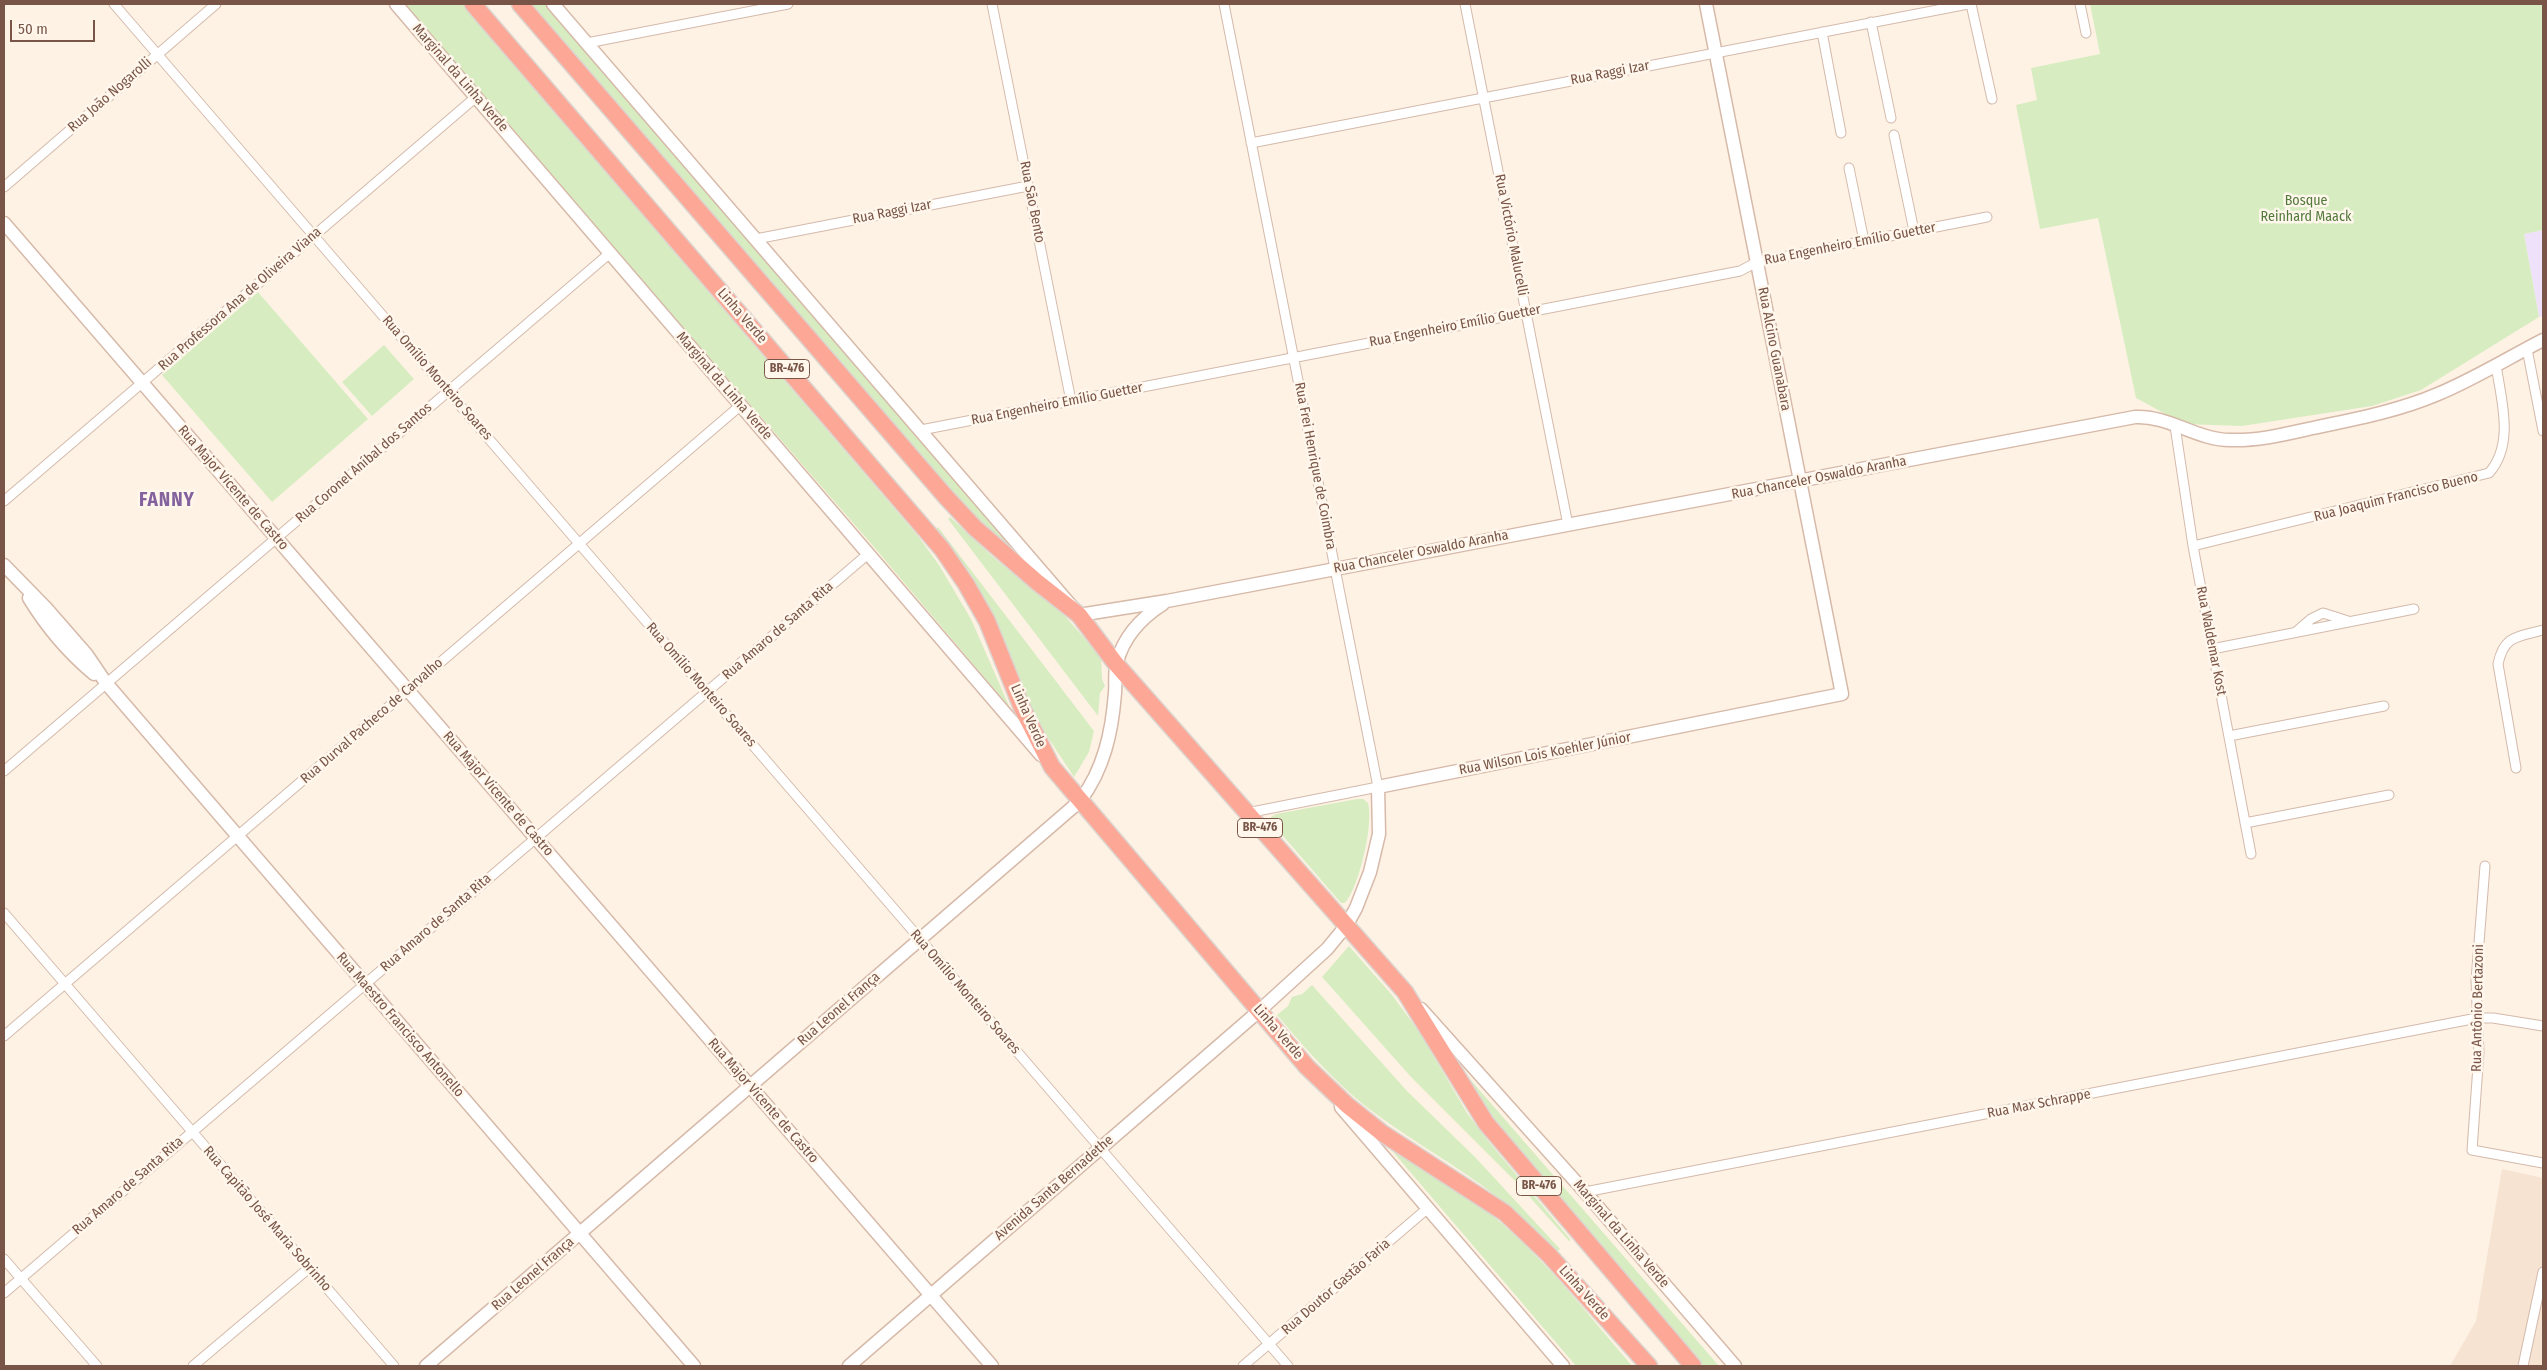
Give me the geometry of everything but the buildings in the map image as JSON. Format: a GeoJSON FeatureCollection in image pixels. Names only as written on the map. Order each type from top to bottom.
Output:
{"type":"FeatureCollection","features":[{"type":"Feature","properties":{"kind":"highway","name":"Linha Verde"},"geometry":{"type":"LineString","coordinates":[[473,4],[942,548],[984,615],[1022,708],[1052,767],[1307,1067],[1347,1105],[1382,1133],[1504,1213],[1561,1268],[1649,1366]]}},
{"type":"Feature","properties":{"kind":"highway","name":"BR-476"},"geometry":{"type":"LineString","coordinates":[[520,4],[946,497],[976,528],[1037,582],[1079,615],[1116,664],[1405,992],[1490,1128],[1693,1366]]}},
{"type":"Feature","properties":{"kind":"main road","name":"Marginal da Linha Verde"},"geometry":{"type":"LineString","coordinates":[[396,4],[1052,767]]}},
{"type":"Feature","properties":{"kind":"main road"},"geometry":{"type":"LineString","coordinates":[[553,4],[1079,615]]}},
{"type":"Feature","properties":{"kind":"main road","name":"Rua Alcino Guanabara"},"geometry":{"type":"LineString","coordinates":[[1706,4],[1842,694]]}},
{"type":"Feature","properties":{"kind":"main road","name":"Rua Major Vicente de Castro"},"geometry":{"type":"LineString","coordinates":[[4,223],[992,1366]]}},
{"type":"Feature","properties":{"kind":"main road","name":"Rua Chanceler Oswaldo Aranha"},"geometry":{"type":"LineString","coordinates":[[1079,615],[1167,601],[2135,417],[2152,418],[2213,439],[2228,440],[2284,434],[2392,411],[2444,391],[2543,340]]}},
{"type":"Feature","properties":{"kind":"main road","name":"Rua Maestro Francisco Antonello"},"geometry":{"type":"LineString","coordinates":[[4,565],[46,608],[87,655],[106,684],[694,1366]]}},
{"type":"Feature","properties":{"kind":"main road","name":"Rua Leonel França"},"geometry":{"type":"LineString","coordinates":[[426,1366],[1080,800],[1096,775],[1108,743],[1116,691],[1116,664],[1131,631],[1143,618],[1167,601]]}},
{"type":"Feature","properties":{"kind":"main road","name":"Rua Wilson Lois Koehler Júnior"},"geometry":{"type":"LineString","coordinates":[[1378,787],[1842,694]]}},
{"type":"Feature","properties":{"kind":"main road","name":"Rua Frei Henrique de Coimbra"},"geometry":{"type":"LineString","coordinates":[[1346,926],[1364,891],[1376,851],[1380,817],[1378,787]]}},
{"type":"Feature","properties":{"kind":"main road","name":"Avenida Santa Bernadethe"},"geometry":{"type":"LineString","coordinates":[[849,1366],[1260,1011],[1316,960],[1346,926]]}},
{"type":"Feature","properties":{"kind":"main road","name":"Marginal da Linha Verde"},"geometry":{"type":"LineString","coordinates":[[1405,992],[1585,1192],[1735,1366]]}},
{"type":"Feature","properties":{"kind":"main road"},"geometry":{"type":"LineString","coordinates":[[1307,1067],[1563,1366]]}},
{"type":"Feature","properties":{"kind":"street","name":"Rua Omílio Monteiro Soares"},"geometry":{"type":"LineString","coordinates":[[114,4],[1288,1366]]}},
{"type":"Feature","properties":{"kind":"street","name":"Rua João Nogarolli"},"geometry":{"type":"LineString","coordinates":[[4,187],[216,4]]}},
{"type":"Feature","properties":{"kind":"street"},"geometry":{"type":"LineString","coordinates":[[587,43],[755,7],[788,4]]}},
{"type":"Feature","properties":{"kind":"street","name":"Rua São Bento"},"geometry":{"type":"LineString","coordinates":[[992,4],[1071,401]]}},
{"type":"Feature","properties":{"kind":"street","name":"Rua Frei Henrique de Coimbra"},"geometry":{"type":"LineString","coordinates":[[1224,4],[1378,787]]}},
{"type":"Feature","properties":{"kind":"street","name":"Rua Victório Malucelli"},"geometry":{"type":"LineString","coordinates":[[1465,4],[1568,525]]}},
{"type":"Feature","properties":{"kind":"street"},"geometry":{"type":"LineString","coordinates":[[1970,4],[1992,99]]}},
{"type":"Feature","properties":{"kind":"street","name":"Rua Raggi Izar"},"geometry":{"type":"LineString","coordinates":[[1251,143],[1970,4]]}},
{"type":"Feature","properties":{"kind":"street"},"geometry":{"type":"LineString","coordinates":[[2080,4],[2086,33]]}},
{"type":"Feature","properties":{"kind":"street"},"geometry":{"type":"LineString","coordinates":[[1871,22],[1891,118]]}},
{"type":"Feature","properties":{"kind":"street"},"geometry":{"type":"LineString","coordinates":[[1822,32],[1842,133]]}},
{"type":"Feature","properties":{"kind":"street","name":"Rua Professora Ana de Oliveira Viana"},"geometry":{"type":"LineString","coordinates":[[4,502],[476,97]]}},
{"type":"Feature","properties":{"kind":"street"},"geometry":{"type":"LineString","coordinates":[[1894,135],[1914,232]]}},
{"type":"Feature","properties":{"kind":"street"},"geometry":{"type":"LineString","coordinates":[[1849,168],[1864,241]]}},
{"type":"Feature","properties":{"kind":"street","name":"Rua Raggi Izar"},"geometry":{"type":"LineString","coordinates":[[756,239],[1028,186]]}},
{"type":"Feature","properties":{"kind":"street","name":"Rua Engenheiro Emílio Guetter"},"geometry":{"type":"LineString","coordinates":[[920,430],[1740,271],[1757,262],[1987,217]]}},
{"type":"Feature","properties":{"kind":"street","name":"Rua Coronel Aníbal dos Santos"},"geometry":{"type":"LineString","coordinates":[[4,770],[610,252]]}},
{"type":"Feature","properties":{"kind":"street"},"geometry":{"type":"LineString","coordinates":[[2527,349],[2543,431]]}},
{"type":"Feature","properties":{"kind":"street","name":"Rua Joaquim Francisco Bueno"},"geometry":{"type":"LineString","coordinates":[[2193,546],[2490,473],[2498,460],[2504,436],[2503,411],[2496,365]]}},
{"type":"Feature","properties":{"kind":"street","name":"Rua Durval Pacheco de Carvalho"},"geometry":{"type":"LineString","coordinates":[[4,1036],[741,405]]}},
{"type":"Feature","properties":{"kind":"street","name":"Rua Waldemar Kost"},"geometry":{"type":"LineString","coordinates":[[2175,426],[2193,546],[2251,854]]}},
{"type":"Feature","properties":{"kind":"street","name":"Rua Amaro de Santa Rita"},"geometry":{"type":"LineString","coordinates":[[4,1293],[868,554]]}},
{"type":"Feature","properties":{"kind":"street"},"geometry":{"type":"LineString","coordinates":[[2212,649],[2414,609]]}},
{"type":"Feature","properties":{"kind":"street"},"geometry":{"type":"LineString","coordinates":[[2296,632],[2311,619],[2323,613],[2349,622]]}},
{"type":"Feature","properties":{"kind":"street"},"geometry":{"type":"LineString","coordinates":[[2516,768],[2498,664],[2501,649],[2511,638],[2543,630]]}},
{"type":"Feature","properties":{"kind":"street"},"geometry":{"type":"LineString","coordinates":[[2229,736],[2384,706]]}},
{"type":"Feature","properties":{"kind":"street","name":"Rua Wilson Lois Koehler Júnior"},"geometry":{"type":"LineString","coordinates":[[1247,813],[1378,787]]}},
{"type":"Feature","properties":{"kind":"street"},"geometry":{"type":"LineString","coordinates":[[2245,823],[2389,795]]}},
{"type":"Feature","properties":{"kind":"street","name":"Rua Antônio Bertazoni"},"geometry":{"type":"LineString","coordinates":[[2485,866],[2476,981],[2479,1052],[2472,1150],[2543,1163]]}},
{"type":"Feature","properties":{"kind":"street","name":"Rua Capitão José Maria Sobrinho"},"geometry":{"type":"LineString","coordinates":[[4,913],[394,1366]]}},
{"type":"Feature","properties":{"kind":"street","name":"Rua Max Schrappe"},"geometry":{"type":"LineString","coordinates":[[1585,1192],[2477,1018],[2493,1018],[2543,1026]]}},
{"type":"Feature","properties":{"kind":"street","name":"Rua Doutor Gastão Faria"},"geometry":{"type":"LineString","coordinates":[[1243,1366],[1428,1208]]}},
{"type":"Feature","properties":{"kind":"street"},"geometry":{"type":"LineString","coordinates":[[4,1259],[97,1366]]}},
{"type":"Feature","properties":{"kind":"street"},"geometry":{"type":"LineString","coordinates":[[193,1366],[309,1268]]}},
{"type":"Feature","properties":{"kind":"street"},"geometry":{"type":"LineString","coordinates":[[2523,1366],[2539,1313],[2543,1272]]}},
{"type":"Feature","properties":{"kind":"shaded area"},"geometry":{"type":"Polygon","coordinates":[[[2543,230],[2543,316],[2539,317],[2524,234],[2543,230]]]}},
{"type":"Feature","properties":{"kind":"shaded area"},"geometry":{"type":"Polygon","coordinates":[[[2502,1169],[2543,1178],[2543,1366],[2450,1366],[2476,1321],[2502,1169]]]}},
{"type":"Feature","properties":{"kind":"green space"},"geometry":{"type":"Polygon","coordinates":[[[402,4],[462,4],[918,536],[939,565],[971,619],[1010,708],[874,547],[402,4]]]}},
{"type":"Feature","properties":{"kind":"green space"},"geometry":{"type":"Polygon","coordinates":[[[531,4],[546,4],[1021,556],[980,522],[955,495],[531,4]]]}},
{"type":"Feature","properties":{"kind":"green space","name":"Bosque Reinhard Maack"},"geometry":{"type":"Polygon","coordinates":[[[2090,4],[2543,4],[2543,230],[2524,234],[2539,317],[2421,390],[2372,406],[2242,426],[2184,424],[2136,398],[2098,218],[2040,229],[2016,105],[2037,100],[2031,68],[2100,54],[2090,4]]]}},
{"type":"Feature","properties":{"kind":"green space"},"geometry":{"type":"Polygon","coordinates":[[[258,292],[368,419],[272,502],[162,375],[258,292]]]}},
{"type":"Feature","properties":{"kind":"green space"},"geometry":{"type":"Polygon","coordinates":[[[384,345],[414,379],[372,416],[342,382],[384,345]]]}},
{"type":"Feature","properties":{"kind":"green space"},"geometry":{"type":"Polygon","coordinates":[[[950,517],[993,557],[1064,615],[1101,657],[1102,679],[1105,686],[1100,693],[1098,716],[948,519],[950,517]]]}},
{"type":"Feature","properties":{"kind":"green space"},"geometry":{"type":"Polygon","coordinates":[[[938,527],[1094,731],[1089,752],[1074,777],[1045,733],[935,530],[938,527]]]}},
{"type":"Feature","properties":{"kind":"green space"},"geometry":{"type":"Polygon","coordinates":[[[1363,799],[1368,803],[1369,825],[1367,840],[1355,884],[1345,903],[1341,903],[1271,822],[1271,817],[1276,814],[1363,799]]]}},
{"type":"Feature","properties":{"kind":"green space"},"geometry":{"type":"Polygon","coordinates":[[[1349,946],[1392,995],[1420,1033],[1467,1113],[1571,1240],[1569,1241],[1518,1184],[1411,1077],[1322,977],[1349,946]]]}},
{"type":"Feature","properties":{"kind":"green space"},"geometry":{"type":"Polygon","coordinates":[[[1312,985],[1407,1091],[1475,1157],[1560,1249],[1558,1251],[1520,1216],[1490,1192],[1364,1105],[1297,1039],[1277,1015],[1288,1006],[1292,997],[1302,994],[1312,985]]]}},
{"type":"Feature","properties":{"kind":"green space"},"geometry":{"type":"Polygon","coordinates":[[[1469,1078],[1719,1366],[1704,1366],[1507,1137],[1469,1078]]]}},
{"type":"Feature","properties":{"kind":"green space"},"geometry":{"type":"Polygon","coordinates":[[[1388,1146],[1464,1195],[1507,1228],[1556,1277],[1632,1366],[1576,1366],[1388,1146]]]}},
{"type":"Feature","properties":{"kind":"district","name":"FANNY"},"geometry":{"type":"Point","coordinates":[167,501]}}]}
